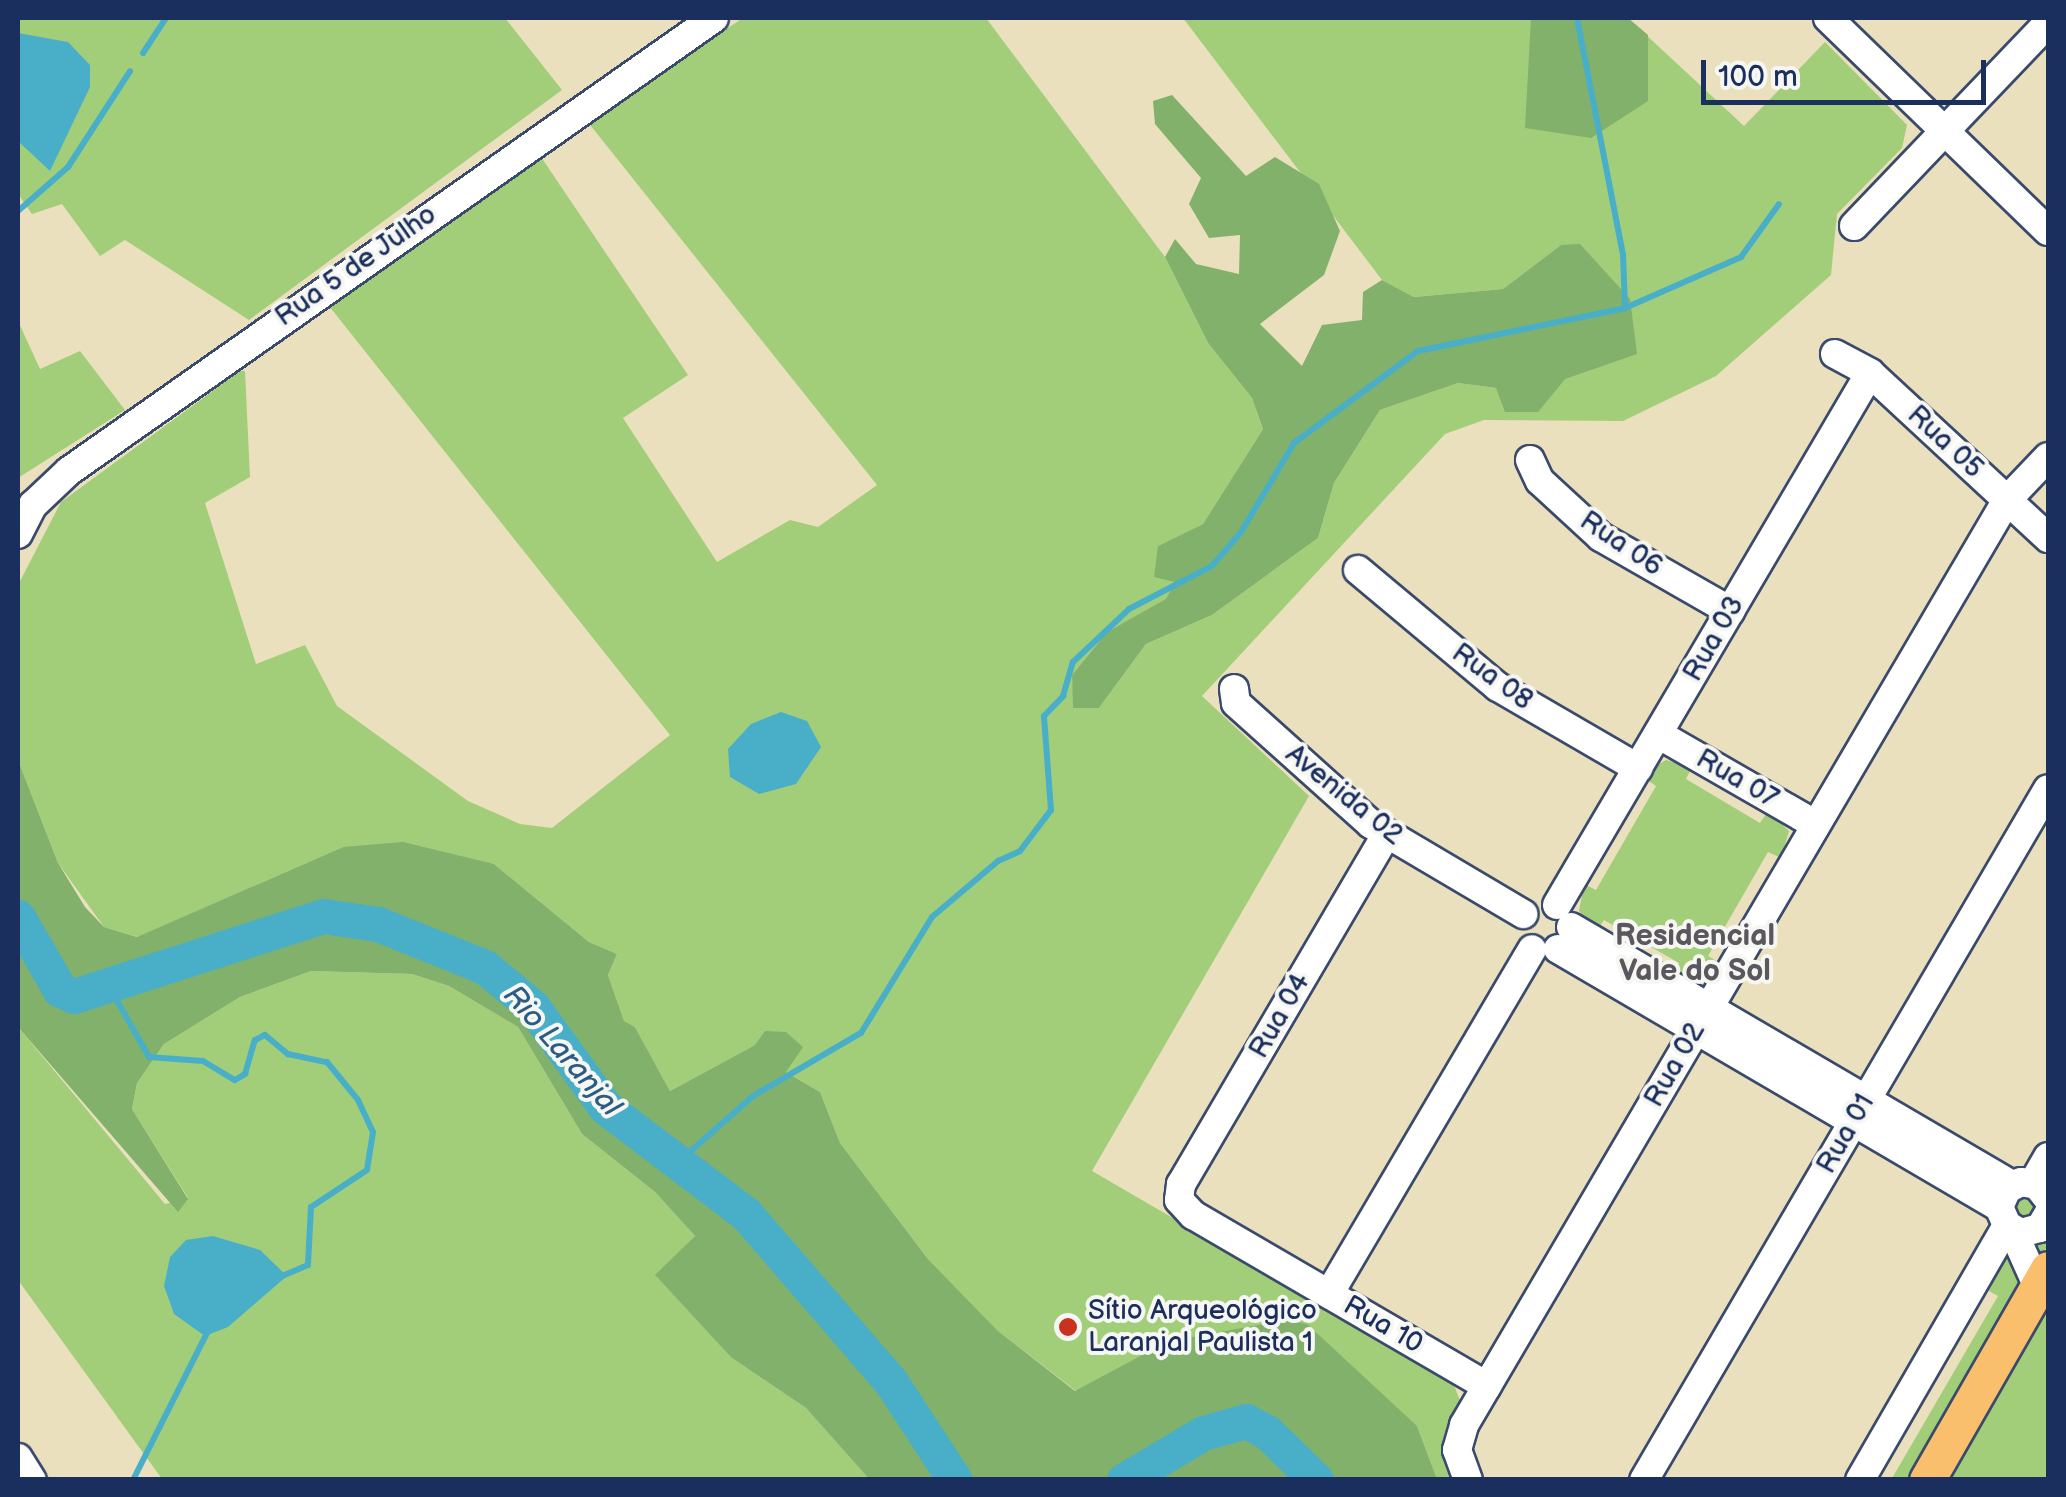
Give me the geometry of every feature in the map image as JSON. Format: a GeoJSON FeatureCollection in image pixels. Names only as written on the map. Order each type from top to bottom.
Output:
{"type":"FeatureCollection","features":[{"type":"Feature","properties":{"kind":"main road"},"geometry":{"type":"LineString","coordinates":[[1927,1480],[2043,1278]]}},
{"type":"Feature","properties":{"kind":"street","name":"Rua 5 de Julho"},"geometry":{"type":"LineString","coordinates":[[18,534],[33,506],[69,471],[714,18]]}},
{"type":"Feature","properties":{"kind":"street"},"geometry":{"type":"LineString","coordinates":[[1839,21],[2048,232]]}},
{"type":"Feature","properties":{"kind":"street"},"geometry":{"type":"LineString","coordinates":[[1854,226],[2048,23]]}},
{"type":"Feature","properties":{"kind":"street","name":"Rua 05"},"geometry":{"type":"LineString","coordinates":[[1835,354],[1870,372],[2048,538]]}},
{"type":"Feature","properties":{"kind":"street","name":"Rua 03"},"geometry":{"type":"LineString","coordinates":[[1329,1294],[1554,932],[1638,768],[1870,372]]}},
{"type":"Feature","properties":{"kind":"street","name":"Rua 02"},"geometry":{"type":"LineString","coordinates":[[1468,1480],[1458,1461],[1459,1438],[1487,1386],[2007,500],[2048,457]]}},
{"type":"Feature","properties":{"kind":"street","name":"Rua 06"},"geometry":{"type":"LineString","coordinates":[[1530,460],[1540,482],[1601,537],[1730,611]]}},
{"type":"Feature","properties":{"kind":"street","name":"Rua 08"},"geometry":{"type":"LineString","coordinates":[[1358,570],[1498,687],[1638,768]]}},
{"type":"Feature","properties":{"kind":"street","name":"Avenida 02"},"geometry":{"type":"LineString","coordinates":[[1234,690],[1236,703],[1386,834],[1523,914],[1538,902],[1554,932]]}},
{"type":"Feature","properties":{"kind":"street","name":"Rua 07"},"geometry":{"type":"LineString","coordinates":[[1658,734],[1816,825]]}},
{"type":"Feature","properties":{"kind":"street","name":"Rua 01"},"geometry":{"type":"LineString","coordinates":[[1644,1480],[2048,789]]}},
{"type":"Feature","properties":{"kind":"street","name":"Rua 04"},"geometry":{"type":"LineString","coordinates":[[1179,1200],[1182,1184],[1386,834]]}},
{"type":"Feature","properties":{"kind":"street"},"geometry":{"type":"LineString","coordinates":[[1554,932],[1860,1111],[2025,1200],[2043,1278]]}},
{"type":"Feature","properties":{"kind":"street"},"geometry":{"type":"LineString","coordinates":[[1860,1480],[2048,1157]]}},
{"type":"Feature","properties":{"kind":"street","name":"Rua 10"},"geometry":{"type":"LineString","coordinates":[[1179,1200],[1193,1215],[1487,1386]]}},
{"type":"Feature","properties":{"kind":"street"},"geometry":{"type":"LineString","coordinates":[[2025,1200],[2031,1232],[2048,1214]]}},
{"type":"Feature","properties":{"kind":"street"},"geometry":{"type":"LineString","coordinates":[[18,1458],[32,1480]]}},
{"type":"Feature","properties":{"kind":"green space"},"geometry":{"type":"Polygon","coordinates":[[[18,18],[505,18],[562,90],[249,320],[125,240],[100,256],[62,204],[32,214],[18,194],[18,18]]]}},
{"type":"Feature","properties":{"kind":"green space"},"geometry":{"type":"Polygon","coordinates":[[[743,18],[986,18],[1165,257],[1208,343],[1252,398],[1263,429],[1203,524],[1158,546],[1175,582],[1166,600],[1107,632],[1072,675],[1074,708],[1099,708],[1146,644],[1212,615],[1318,538],[1334,483],[1380,410],[1458,383],[1496,388],[1561,245],[1503,289],[1414,297],[1382,280],[1183,18],[1628,18],[1744,126],[1825,42],[1907,125],[1902,148],[1837,214],[1831,275],[1716,376],[1623,421],[1484,420],[1445,434],[1202,696],[1309,796],[1092,1171],[1452,1380],[1461,1403],[1446,1456],[1452,1479],[1437,1479],[1417,1426],[1166,1342],[1076,1391],[998,1331],[928,1259],[840,1143],[820,1092],[785,1071],[802,1047],[755,1045],[670,1091],[635,1027],[624,1021],[608,975],[617,954],[589,942],[494,864],[343,847],[138,937],[104,927],[58,863],[18,760],[18,585],[61,502],[240,371],[245,371],[250,477],[205,503],[256,664],[305,645],[337,706],[468,801],[520,824],[552,828],[670,735],[329,306],[539,154],[688,375],[623,418],[717,562],[790,520],[818,527],[877,485],[587,121],[743,18]]]}},
{"type":"Feature","properties":{"kind":"green space"},"geometry":{"type":"Polygon","coordinates":[[[1531,18],[1628,18],[1648,35],[1648,101],[1591,138],[1525,128],[1531,18]]]}},
{"type":"Feature","properties":{"kind":"green space"},"geometry":{"type":"Polygon","coordinates":[[[1172,95],[1246,176],[1275,157],[1319,184],[1340,231],[1324,275],[1260,324],[1302,366],[1322,325],[1362,320],[1363,292],[1382,280],[1414,297],[1503,289],[1561,245],[1580,244],[1630,299],[1637,354],[1565,379],[1538,412],[1505,412],[1496,388],[1458,383],[1380,410],[1334,483],[1318,538],[1212,615],[1146,644],[1099,708],[1073,708],[1072,675],[1107,632],[1166,599],[1175,582],[1154,577],[1158,546],[1203,524],[1263,429],[1252,398],[1208,343],[1165,257],[1175,239],[1196,264],[1239,274],[1240,235],[1209,238],[1189,204],[1201,178],[1155,124],[1153,101],[1172,95]]]}},
{"type":"Feature","properties":{"kind":"green space"},"geometry":{"type":"Polygon","coordinates":[[[18,321],[40,369],[80,351],[125,410],[18,478],[18,321]]]}},
{"type":"Feature","properties":{"kind":"green space"},"geometry":{"type":"Polygon","coordinates":[[[18,760],[58,863],[85,907],[104,927],[137,937],[343,847],[403,842],[494,864],[589,942],[617,954],[608,975],[624,1021],[635,1027],[670,1091],[755,1045],[765,1031],[786,1032],[803,1047],[786,1072],[820,1092],[840,1143],[928,1259],[998,1331],[1075,1391],[1166,1342],[1286,1320],[1307,1324],[1417,1426],[1437,1479],[869,1479],[806,1408],[731,1357],[655,1275],[695,1236],[655,1192],[582,1134],[518,1027],[449,986],[412,974],[311,971],[240,997],[164,1044],[137,1083],[132,1109],[188,1199],[178,1212],[18,1027],[18,939],[51,998],[65,1007],[81,1008],[106,985],[76,986],[31,934],[18,897],[18,760]]]}},
{"type":"Feature","properties":{"kind":"green space"},"geometry":{"type":"Polygon","coordinates":[[[1666,760],[1692,767],[1686,779],[1760,823],[1768,811],[1789,831],[1781,858],[1768,852],[1708,956],[1720,963],[1716,971],[1699,982],[1672,976],[1679,963],[1604,920],[1596,932],[1579,911],[1584,884],[1596,890],[1656,786],[1644,778],[1649,770],[1666,760]]]}},
{"type":"Feature","properties":{"kind":"green space"},"geometry":{"type":"Polygon","coordinates":[[[311,971],[412,974],[449,986],[518,1027],[582,1134],[655,1192],[695,1236],[656,1276],[731,1356],[806,1408],[869,1479],[162,1479],[18,1280],[18,1027],[165,1204],[188,1198],[132,1109],[137,1083],[164,1044],[240,997],[311,971]]]}},
{"type":"Feature","properties":{"kind":"green space"},"geometry":{"type":"Polygon","coordinates":[[[2048,1186],[2048,1245],[1912,1479],[1891,1480],[1998,1296],[1987,1290],[2025,1225],[2010,1199],[2048,1186]]]}},
{"type":"Feature","properties":{"kind":"green space"},"geometry":{"type":"Polygon","coordinates":[[[2048,1308],[2048,1479],[1949,1479],[2048,1308]]]}},
{"type":"Feature","properties":{"kind":"water"},"geometry":{"type":"Polygon","coordinates":[[[18,33],[68,42],[90,65],[90,87],[50,171],[18,141],[18,33]]]}},
{"type":"Feature","properties":{"kind":"water"},"geometry":{"type":"Polygon","coordinates":[[[781,712],[807,721],[821,747],[796,784],[759,794],[730,777],[728,749],[751,724],[781,712]]]}},
{"type":"Feature","properties":{"kind":"water"},"geometry":{"type":"Polygon","coordinates":[[[18,897],[31,934],[61,974],[76,986],[108,985],[95,1000],[80,1008],[51,998],[18,939],[18,897]]]}},
{"type":"Feature","properties":{"kind":"water"},"geometry":{"type":"Polygon","coordinates":[[[213,1236],[260,1250],[287,1276],[228,1327],[205,1336],[174,1314],[164,1286],[170,1257],[186,1240],[213,1236]]]}},
{"type":"Feature","properties":{"kind":"waterway"},"geometry":{"type":"LineString","coordinates":[[143,53],[166,18]]}},
{"type":"Feature","properties":{"kind":"waterway"},"geometry":{"type":"LineString","coordinates":[[1577,18],[1623,255],[1625,308]]}},
{"type":"Feature","properties":{"kind":"waterway"},"geometry":{"type":"LineString","coordinates":[[18,211],[68,167],[130,71]]}},
{"type":"Feature","properties":{"kind":"waterway"},"geometry":{"type":"LineString","coordinates":[[677,1163],[753,1096],[861,1033],[932,917],[998,861],[1020,851],[1051,810],[1044,716],[1063,696],[1073,662],[1129,609],[1212,566],[1241,532],[1294,443],[1418,351],[1625,308],[1741,257],[1779,204]]}},
{"type":"Feature","properties":{"kind":"waterway","name":"Rio Laranjal"},"geometry":{"type":"LineString","coordinates":[[18,917],[60,990],[74,996],[323,916],[378,924],[485,967],[533,1007],[605,1107],[746,1214],[891,1382],[955,1480]]}},
{"type":"Feature","properties":{"kind":"waterway"},"geometry":{"type":"LineString","coordinates":[[108,985],[149,1057],[203,1061],[235,1080],[245,1074],[255,1040],[265,1035],[288,1054],[327,1062],[358,1100],[373,1132],[367,1170],[311,1207],[308,1265],[280,1277]]}},
{"type":"Feature","properties":{"kind":"waterway"},"geometry":{"type":"LineString","coordinates":[[133,1480],[207,1333]]}},
{"type":"Feature","properties":{"kind":"waterway","name":"Rio Laranjal"},"geometry":{"type":"LineString","coordinates":[[1124,1480],[1203,1433],[1246,1421],[1267,1432],[1316,1480]]}},
{"type":"Feature","properties":{"kind":"place","name":"Sítio Arqueológico Laranjal Paulista 1"},"geometry":{"type":"Point","coordinates":[1068,1327]}},
{"type":"Feature","properties":{"kind":"district","name":"Residencial Vale do Sol"},"geometry":{"type":"Point","coordinates":[1695,953]}}]}
